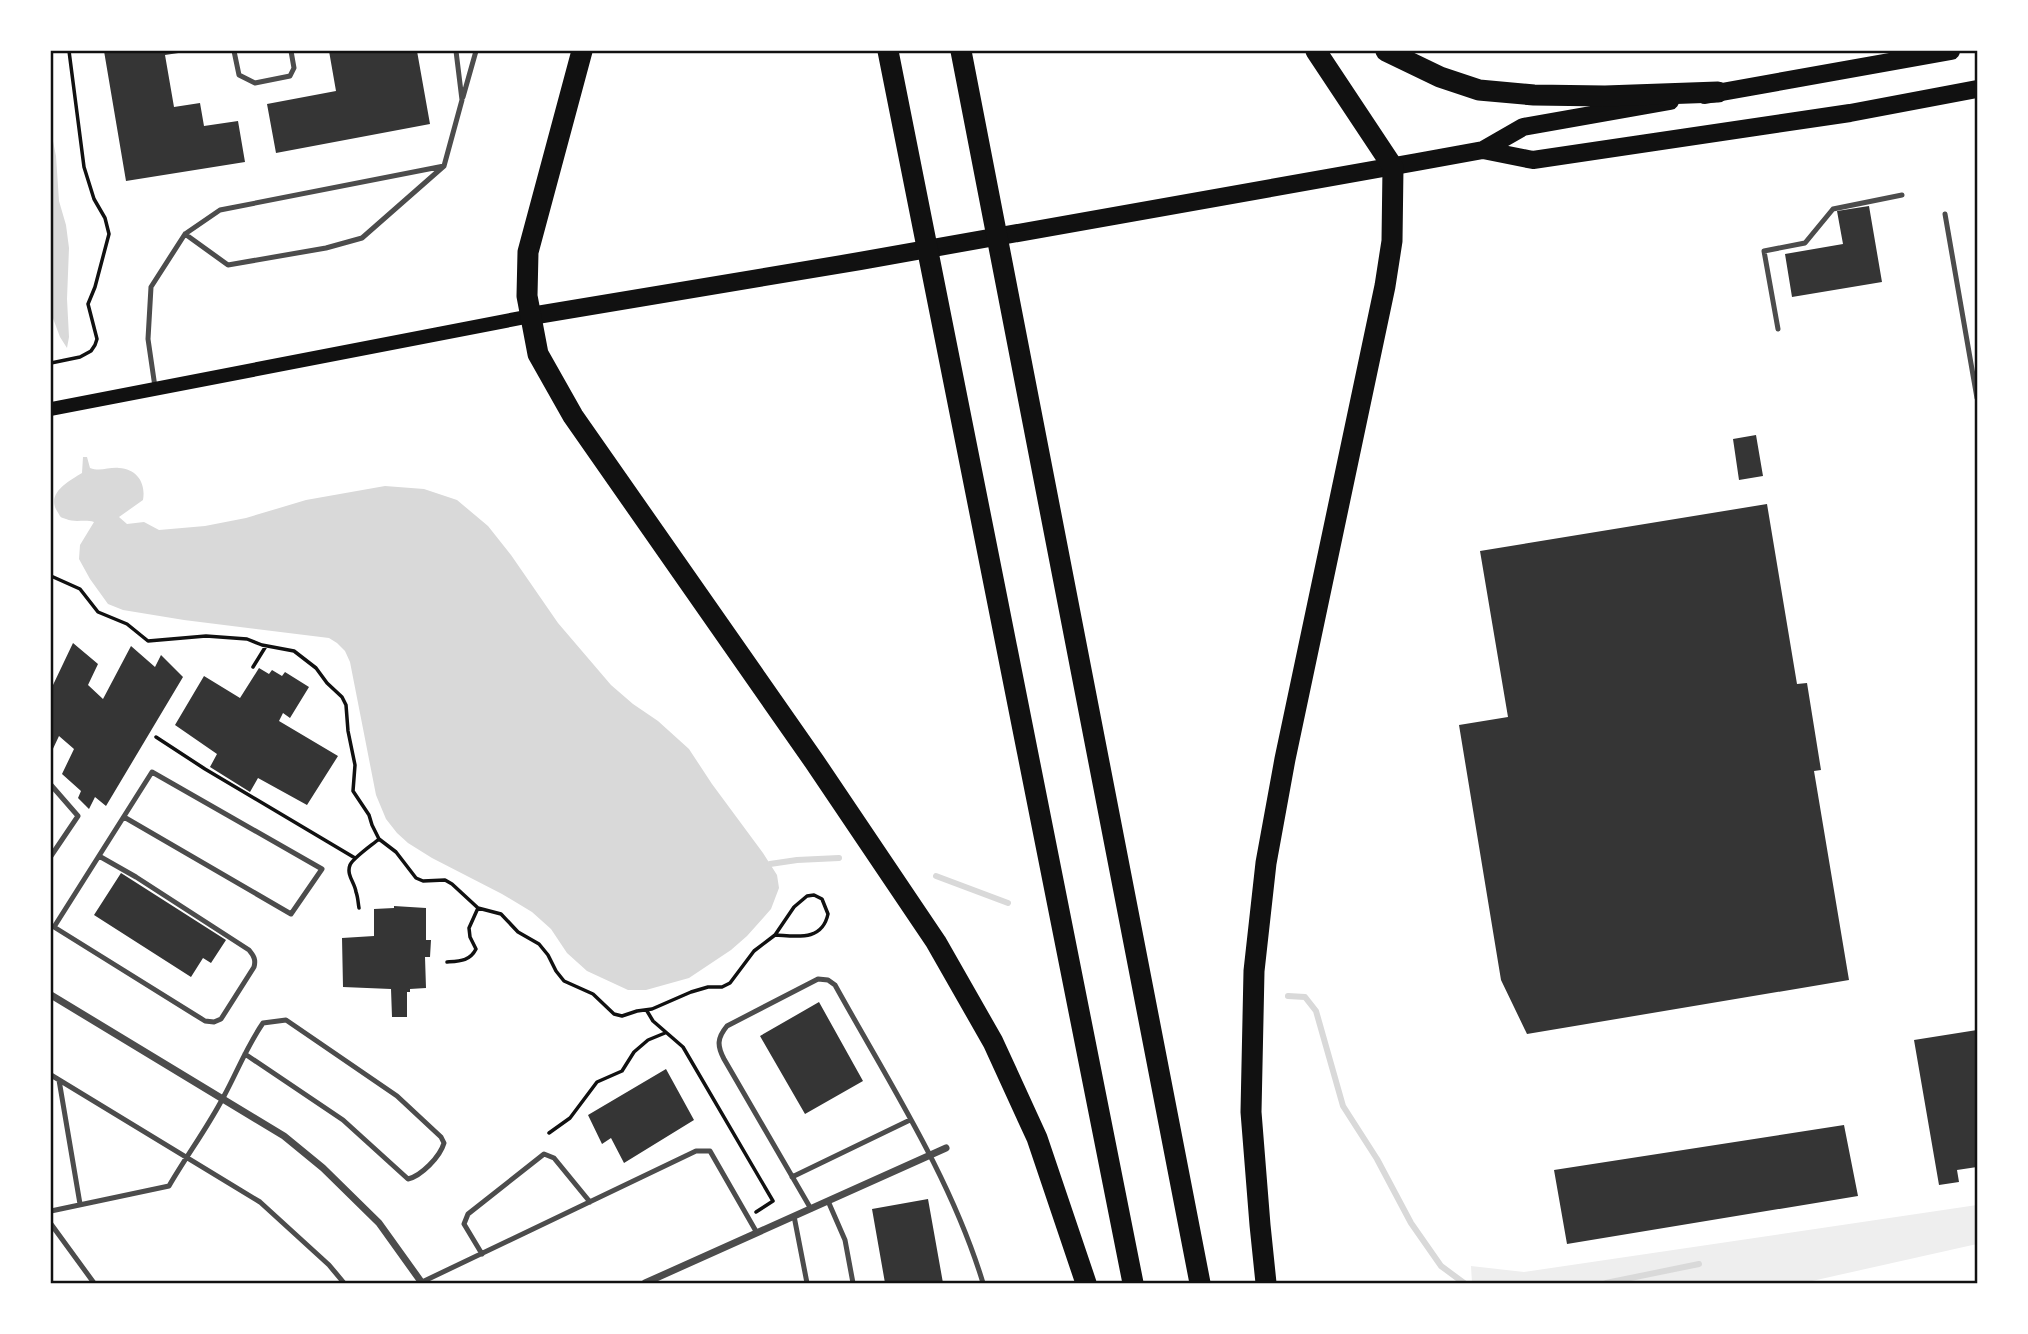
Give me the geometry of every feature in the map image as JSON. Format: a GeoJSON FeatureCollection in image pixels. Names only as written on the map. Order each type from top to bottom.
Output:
{"type":"FeatureCollection","features":[{"type":"Feature","properties":{"kind":"highway"},"geometry":{"type":"LineString","coordinates":[[582,51],[528,252],[527,296],[538,354],[573,416],[814,761],[936,942],[993,1042],[1037,1138],[1086,1283]]}},
{"type":"Feature","properties":{"kind":"highway"},"geometry":{"type":"LineString","coordinates":[[888,51],[932,284],[1133,1283]]}},
{"type":"Feature","properties":{"kind":"highway"},"geometry":{"type":"LineString","coordinates":[[961,51],[1200,1283]]}},
{"type":"Feature","properties":{"kind":"highway"},"geometry":{"type":"LineString","coordinates":[[1266,1283],[1251,1112],[1254,971],[1266,863],[1392,241],[1393,167],[1316,51]]}},
{"type":"Feature","properties":{"kind":"highway"},"geometry":{"type":"LineString","coordinates":[[1386,51],[1440,77],[1479,90],[1534,95],[1718,92]]}},
{"type":"Feature","properties":{"kind":"main road"},"geometry":{"type":"LineString","coordinates":[[51,410],[531,316],[860,261],[1483,150],[1523,127],[1951,51]]}},
{"type":"Feature","properties":{"kind":"main road"},"geometry":{"type":"LineString","coordinates":[[1483,150],[1533,160],[1850,113],[1977,89]]}},
{"type":"Feature","properties":{"kind":"street"},"geometry":{"type":"LineString","coordinates":[[51,995],[284,1136],[355,1198],[379,1223],[422,1283]]}},
{"type":"Feature","properties":{"kind":"street"},"geometry":{"type":"LineString","coordinates":[[645,1283],[946,1147]]}},
{"type":"Feature","properties":{"kind":"lane"},"geometry":{"type":"LineString","coordinates":[[234,51],[239,75],[255,83],[290,76],[294,68],[291,51]]}},
{"type":"Feature","properties":{"kind":"lane"},"geometry":{"type":"LineString","coordinates":[[456,51],[462,100]]}},
{"type":"Feature","properties":{"kind":"lane"},"geometry":{"type":"LineString","coordinates":[[186,234],[228,265],[326,248],[362,238],[444,166],[476,51]]}},
{"type":"Feature","properties":{"kind":"lane"},"geometry":{"type":"LineString","coordinates":[[156,390],[148,339],[150,287],[186,234],[220,210],[444,166]]}},
{"type":"Feature","properties":{"kind":"lane"},"geometry":{"type":"LineString","coordinates":[[1778,329],[1765,251],[1805,243],[1833,209],[1902,195]]}},
{"type":"Feature","properties":{"kind":"lane"},"geometry":{"type":"LineString","coordinates":[[1945,214],[1977,398]]}},
{"type":"Feature","properties":{"kind":"lane"},"geometry":{"type":"LineString","coordinates":[[99,856],[136,877],[249,950],[254,956],[254,967],[221,1019],[214,1023],[205,1021],[52,928],[152,772],[322,869],[291,914],[124,817]]}},
{"type":"Feature","properties":{"kind":"lane"},"geometry":{"type":"LineString","coordinates":[[51,785],[78,816],[51,856]]}},
{"type":"Feature","properties":{"kind":"lane"},"geometry":{"type":"LineString","coordinates":[[811,1209],[724,1059],[718,1041],[720,1033],[727,1026],[818,979],[828,980],[835,985],[929,1155],[959,1219],[983,1283]]}},
{"type":"Feature","properties":{"kind":"lane"},"geometry":{"type":"LineString","coordinates":[[51,1211],[169,1185],[223,1098],[245,1054],[263,1023],[286,1020],[397,1096],[441,1137],[444,1143],[442,1149],[417,1177],[408,1179],[343,1120],[245,1054]]}},
{"type":"Feature","properties":{"kind":"lane"},"geometry":{"type":"LineString","coordinates":[[51,1075],[260,1202],[329,1265],[344,1283]]}},
{"type":"Feature","properties":{"kind":"lane"},"geometry":{"type":"LineString","coordinates":[[59,1080],[80,1205]]}},
{"type":"Feature","properties":{"kind":"lane"},"geometry":{"type":"LineString","coordinates":[[792,1177],[910,1120]]}},
{"type":"Feature","properties":{"kind":"lane"},"geometry":{"type":"LineString","coordinates":[[422,1283],[696,1151],[710,1151],[757,1233]]}},
{"type":"Feature","properties":{"kind":"lane"},"geometry":{"type":"LineString","coordinates":[[482,1254],[464,1224],[468,1214],[544,1153],[554,1158],[590,1202]]}},
{"type":"Feature","properties":{"kind":"lane"},"geometry":{"type":"LineString","coordinates":[[828,1201],[845,1240],[853,1283]]}},
{"type":"Feature","properties":{"kind":"lane"},"geometry":{"type":"LineString","coordinates":[[794,1216],[807,1283]]}},
{"type":"Feature","properties":{"kind":"lane"},"geometry":{"type":"LineString","coordinates":[[51,1224],[94,1283]]}},
{"type":"Feature","properties":{"kind":"path"},"geometry":{"type":"LineString","coordinates":[[51,363],[80,357],[91,351],[95,345],[97,339],[88,304],[109,234],[83,167],[69,51]]}},
{"type":"Feature","properties":{"kind":"path"},"geometry":{"type":"LineString","coordinates":[[51,576],[80,589],[98,612],[127,624],[148,640],[206,636],[247,639],[293,651],[316,668],[346,705],[355,765],[353,791],[369,815],[379,839],[396,852],[416,878],[423,881],[445,880],[478,908],[501,914],[518,932],[543,948],[555,971],[564,981],[593,994],[614,1014],[622,1016],[647,1010],[691,992],[730,983],[754,951],[775,935],[800,900],[814,895],[822,899],[828,914],[824,926],[819,930],[802,937],[775,935]]}},
{"type":"Feature","properties":{"kind":"path"},"geometry":{"type":"LineString","coordinates":[[253,667],[266,646]]}},
{"type":"Feature","properties":{"kind":"path"},"geometry":{"type":"LineString","coordinates":[[156,737],[355,859]]}},
{"type":"Feature","properties":{"kind":"path"},"geometry":{"type":"LineString","coordinates":[[359,908],[349,866],[379,839]]}},
{"type":"Feature","properties":{"kind":"path"},"geometry":{"type":"LineString","coordinates":[[447,962],[472,957],[476,949],[469,928],[478,908]]}},
{"type":"Feature","properties":{"kind":"path"},"geometry":{"type":"LineString","coordinates":[[647,1010],[653,1021],[683,1047],[773,1201],[748,1217]]}},
{"type":"Feature","properties":{"kind":"path"},"geometry":{"type":"LineString","coordinates":[[549,1133],[570,1118],[597,1083],[622,1071],[634,1052],[648,1040],[665,1033]]}},
{"type":"Feature","properties":{"kind":"shaded area"},"geometry":{"type":"Polygon","coordinates":[[[51,131],[56,156],[59,201],[69,248],[67,348],[51,313],[51,131]]]}},
{"type":"Feature","properties":{"kind":"shaded area"},"geometry":{"type":"Polygon","coordinates":[[[83,457],[87,457],[90,468],[119,468],[135,474],[143,488],[143,500],[119,517],[127,524],[144,522],[159,530],[205,526],[246,518],[306,500],[385,486],[424,489],[457,500],[488,526],[558,623],[611,685],[689,749],[777,875],[779,888],[771,909],[731,950],[689,978],[646,990],[628,990],[587,971],[567,953],[551,929],[532,912],[408,843],[386,819],[376,795],[350,662],[337,643],[329,638],[184,620],[123,610],[108,604],[79,559],[80,545],[94,522],[62,518],[54,505],[60,488],[82,473],[83,457]]]}},
{"type":"Feature","properties":{"kind":"shaded area"},"geometry":{"type":"Polygon","coordinates":[[[1977,1205],[1977,1244],[1803,1283],[1472,1283],[1471,1266],[1524,1272],[1977,1205]]]}},
{"type":"Feature","properties":{"kind":"building"},"geometry":{"type":"Polygon","coordinates":[[[104,51],[185,51],[165,55],[174,107],[200,103],[204,126],[238,121],[245,162],[126,181],[104,51]]]}},
{"type":"Feature","properties":{"kind":"building"},"geometry":{"type":"Polygon","coordinates":[[[329,51],[417,51],[430,124],[276,153],[267,104],[336,91],[329,51]]]}},
{"type":"Feature","properties":{"kind":"building"},"geometry":{"type":"Polygon","coordinates":[[[1869,206],[1882,282],[1792,297],[1785,254],[1843,244],[1837,211],[1869,206]]]}},
{"type":"Feature","properties":{"kind":"building"},"geometry":{"type":"Polygon","coordinates":[[[1756,435],[1763,476],[1739,480],[1733,439],[1756,435]]]}},
{"type":"Feature","properties":{"kind":"building"},"geometry":{"type":"Polygon","coordinates":[[[1767,504],[1797,684],[1807,683],[1821,770],[1814,771],[1849,980],[1527,1034],[1501,980],[1459,725],[1508,717],[1480,551],[1767,504]]]}},
{"type":"Feature","properties":{"kind":"building"},"geometry":{"type":"Polygon","coordinates":[[[73,643],[98,664],[88,685],[103,699],[131,646],[155,667],[161,655],[183,677],[106,806],[95,797],[89,809],[78,798],[81,791],[62,774],[74,749],[59,736],[51,753],[51,683],[53,685],[73,643]]]}},
{"type":"Feature","properties":{"kind":"building"},"geometry":{"type":"Polygon","coordinates":[[[259,668],[269,674],[272,670],[282,676],[285,672],[309,687],[290,718],[283,713],[279,721],[338,756],[307,805],[258,778],[250,792],[210,767],[217,754],[175,725],[204,676],[240,698],[259,668]]]}},
{"type":"Feature","properties":{"kind":"building"},"geometry":{"type":"Polygon","coordinates":[[[121,873],[226,940],[211,963],[203,958],[191,977],[94,915],[121,873]]]}},
{"type":"Feature","properties":{"kind":"building"},"geometry":{"type":"Polygon","coordinates":[[[394,906],[426,908],[426,940],[431,940],[430,957],[425,957],[426,988],[410,989],[410,992],[407,992],[407,1017],[392,1017],[391,989],[343,987],[342,938],[374,936],[374,909],[394,906]]]}},
{"type":"Feature","properties":{"kind":"building"},"geometry":{"type":"Polygon","coordinates":[[[819,1002],[863,1081],[805,1114],[760,1036],[819,1002]]]}},
{"type":"Feature","properties":{"kind":"building"},"geometry":{"type":"Polygon","coordinates":[[[1977,1030],[1977,1167],[1957,1170],[1959,1182],[1939,1185],[1914,1040],[1977,1030]]]}},
{"type":"Feature","properties":{"kind":"building"},"geometry":{"type":"Polygon","coordinates":[[[666,1069],[694,1120],[624,1163],[611,1138],[602,1144],[588,1115],[666,1069]]]}},
{"type":"Feature","properties":{"kind":"building"},"geometry":{"type":"Polygon","coordinates":[[[1844,1125],[1858,1196],[1567,1244],[1554,1170],[1844,1125]]]}},
{"type":"Feature","properties":{"kind":"building"},"geometry":{"type":"Polygon","coordinates":[[[928,1199],[943,1283],[885,1283],[872,1209],[928,1199]]]}},
{"type":"Feature","properties":{"kind":"waterway"},"geometry":{"type":"LineString","coordinates":[[770,864],[839,858]]}},
{"type":"Feature","properties":{"kind":"waterway"},"geometry":{"type":"LineString","coordinates":[[936,876],[1008,903]]}},
{"type":"Feature","properties":{"kind":"waterway"},"geometry":{"type":"LineString","coordinates":[[1288,996],[1305,997],[1316,1011],[1343,1106],[1377,1159],[1411,1223],[1441,1266],[1464,1283]]}},
{"type":"Feature","properties":{"kind":"waterway"},"geometry":{"type":"LineString","coordinates":[[1606,1283],[1699,1264]]}}]}
